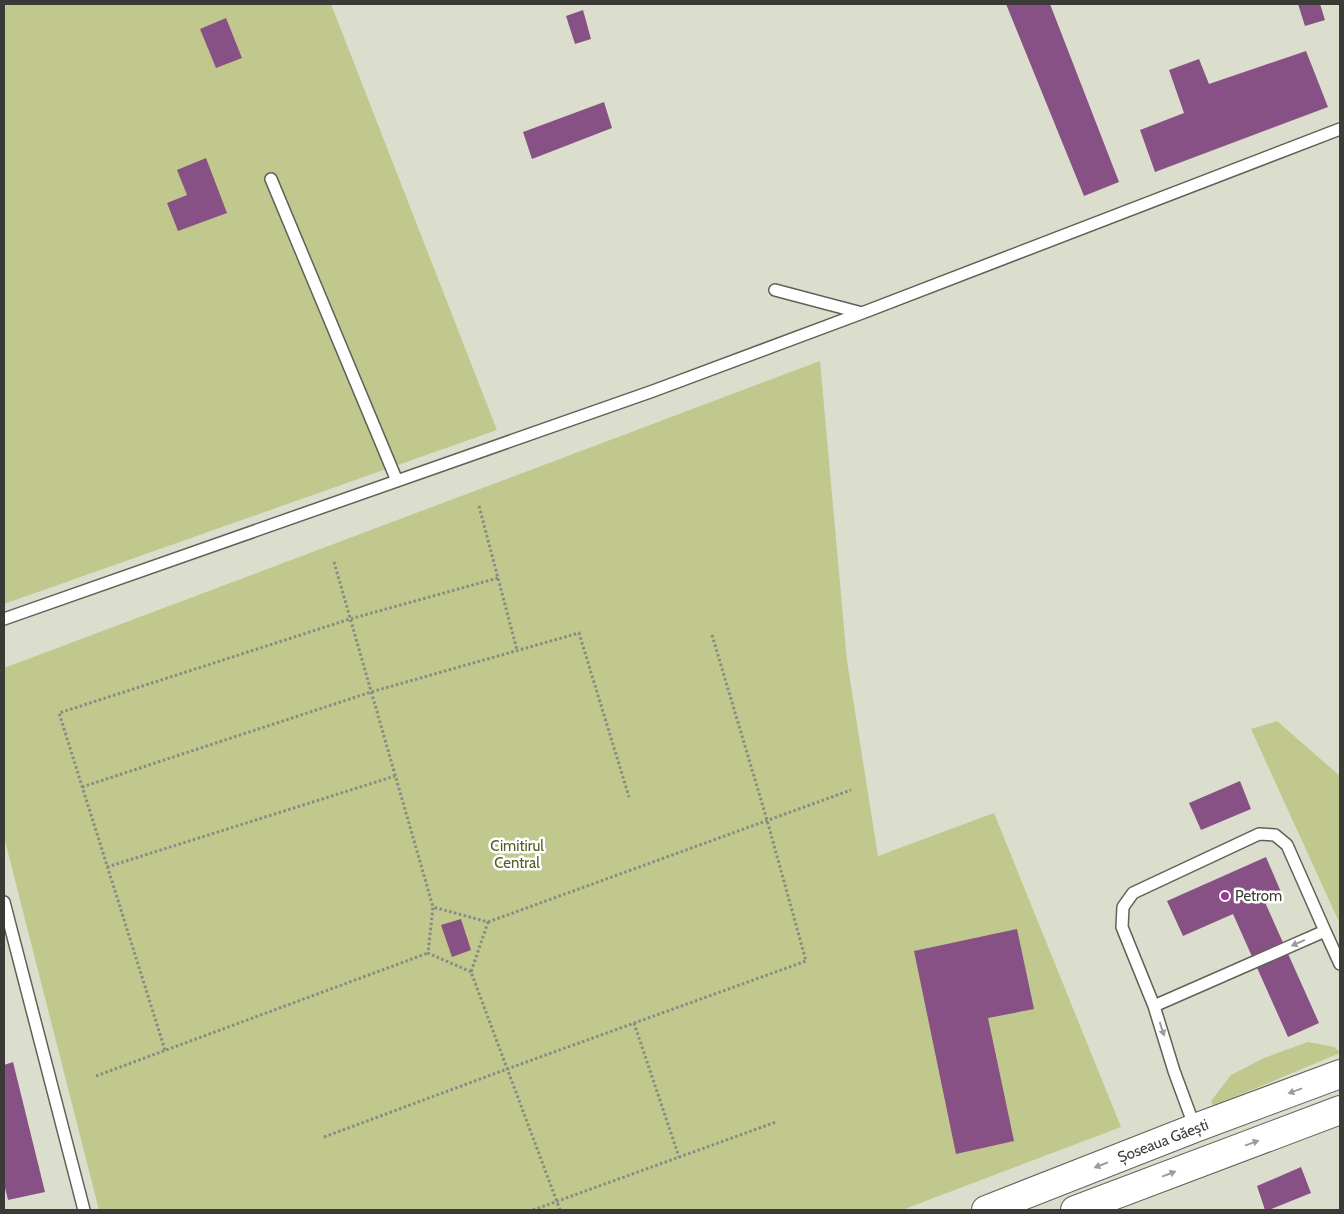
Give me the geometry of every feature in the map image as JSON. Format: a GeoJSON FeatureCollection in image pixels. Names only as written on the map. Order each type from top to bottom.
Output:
{"type":"FeatureCollection","features":[{"type":"Feature","properties":{"kind":"main road","name":"Șoseaua Găești"},"geometry":{"type":"LineString","coordinates":[[986,1210],[1195,1128],[1340,1074]]}},
{"type":"Feature","properties":{"kind":"main road"},"geometry":{"type":"LineString","coordinates":[[1075,1210],[1340,1110]]}},
{"type":"Feature","properties":{"kind":"main road"},"geometry":{"type":"LineString","coordinates":[[1195,1128],[1206,1160]]}},
{"type":"Feature","properties":{"kind":"lane"},"geometry":{"type":"LineString","coordinates":[[4,619],[653,391],[862,313],[1340,129]]}},
{"type":"Feature","properties":{"kind":"lane"},"geometry":{"type":"LineString","coordinates":[[271,179],[397,481]]}},
{"type":"Feature","properties":{"kind":"lane"},"geometry":{"type":"LineString","coordinates":[[775,290],[862,313]]}},
{"type":"Feature","properties":{"kind":"lane"},"geometry":{"type":"LineString","coordinates":[[1195,1128],[1174,1071],[1154,1006],[1122,927],[1124,907],[1133,893],[1259,834],[1275,835],[1287,845],[1340,964]]}},
{"type":"Feature","properties":{"kind":"lane"},"geometry":{"type":"LineString","coordinates":[[4,902],[84,1210]]}},
{"type":"Feature","properties":{"kind":"lane"},"geometry":{"type":"LineString","coordinates":[[1154,1006],[1325,931]]}},
{"type":"Feature","properties":{"kind":"path"},"geometry":{"type":"LineString","coordinates":[[479,506],[517,650]]}},
{"type":"Feature","properties":{"kind":"path"},"geometry":{"type":"LineString","coordinates":[[334,562],[433,908],[428,953]]}},
{"type":"Feature","properties":{"kind":"path"},"geometry":{"type":"LineString","coordinates":[[164,1050],[59,713],[350,620],[498,578]]}},
{"type":"Feature","properties":{"kind":"path"},"geometry":{"type":"LineString","coordinates":[[82,787],[371,692],[579,633],[629,797]]}},
{"type":"Feature","properties":{"kind":"path"},"geometry":{"type":"LineString","coordinates":[[324,1137],[806,961],[767,820],[712,635]]}},
{"type":"Feature","properties":{"kind":"path"},"geometry":{"type":"LineString","coordinates":[[107,868],[395,776]]}},
{"type":"Feature","properties":{"kind":"path"},"geometry":{"type":"LineString","coordinates":[[433,908],[488,922],[851,790]]}},
{"type":"Feature","properties":{"kind":"path"},"geometry":{"type":"LineString","coordinates":[[488,922],[471,972],[560,1210]]}},
{"type":"Feature","properties":{"kind":"path"},"geometry":{"type":"LineString","coordinates":[[96,1076],[428,953],[471,972]]}},
{"type":"Feature","properties":{"kind":"path"},"geometry":{"type":"LineString","coordinates":[[634,1023],[679,1157]]}},
{"type":"Feature","properties":{"kind":"path"},"geometry":{"type":"LineString","coordinates":[[533,1210],[776,1122]]}},
{"type":"Feature","properties":{"kind":"shaded area"},"geometry":{"type":"Polygon","coordinates":[[[4,4],[1340,4],[1340,1210],[4,1210],[4,4]]]}},
{"type":"Feature","properties":{"kind":"green space"},"geometry":{"type":"Polygon","coordinates":[[[4,4],[331,4],[497,430],[4,604],[4,4]]]}},
{"type":"Feature","properties":{"kind":"green space","name":"Cimitirul Central"},"geometry":{"type":"Polygon","coordinates":[[[820,361],[847,661],[878,856],[994,813],[1121,1127],[902,1210],[99,1210],[4,837],[4,668],[820,361]]]}},
{"type":"Feature","properties":{"kind":"green space"},"geometry":{"type":"Polygon","coordinates":[[[1277,721],[1340,776],[1340,924],[1251,729],[1277,721]]]}},
{"type":"Feature","properties":{"kind":"green space"},"geometry":{"type":"Polygon","coordinates":[[[1308,1042],[1335,1047],[1340,1053],[1213,1106],[1211,1101],[1231,1075],[1264,1058],[1308,1042]]]}},
{"type":"Feature","properties":{"kind":"building"},"geometry":{"type":"Polygon","coordinates":[[[1006,4],[1050,4],[1119,182],[1084,196],[1006,4]]]}},
{"type":"Feature","properties":{"kind":"building"},"geometry":{"type":"Polygon","coordinates":[[[1298,4],[1320,4],[1325,20],[1305,26],[1298,4]]]}},
{"type":"Feature","properties":{"kind":"building"},"geometry":{"type":"Polygon","coordinates":[[[583,10],[591,39],[575,44],[566,16],[583,10]]]}},
{"type":"Feature","properties":{"kind":"building"},"geometry":{"type":"Polygon","coordinates":[[[226,18],[242,58],[216,68],[200,29],[226,18]]]}},
{"type":"Feature","properties":{"kind":"building"},"geometry":{"type":"Polygon","coordinates":[[[1306,51],[1328,107],[1155,172],[1140,130],[1184,113],[1169,70],[1199,59],[1209,84],[1306,51]]]}},
{"type":"Feature","properties":{"kind":"building"},"geometry":{"type":"Polygon","coordinates":[[[604,102],[612,128],[532,159],[523,132],[604,102]]]}},
{"type":"Feature","properties":{"kind":"building"},"geometry":{"type":"Polygon","coordinates":[[[206,158],[227,213],[178,231],[167,203],[187,195],[177,170],[206,158]]]}},
{"type":"Feature","properties":{"kind":"building"},"geometry":{"type":"Polygon","coordinates":[[[1240,781],[1251,809],[1201,830],[1189,803],[1240,781]]]}},
{"type":"Feature","properties":{"kind":"building"},"geometry":{"type":"Polygon","coordinates":[[[1266,857],[1281,892],[1264,900],[1319,1023],[1288,1037],[1233,914],[1183,936],[1167,901],[1266,857]]]}},
{"type":"Feature","properties":{"kind":"building"},"geometry":{"type":"Polygon","coordinates":[[[461,919],[471,950],[452,957],[441,925],[461,919]]]}},
{"type":"Feature","properties":{"kind":"building"},"geometry":{"type":"Polygon","coordinates":[[[1017,929],[1034,1009],[988,1018],[1014,1141],[956,1154],[914,951],[1017,929]]]}},
{"type":"Feature","properties":{"kind":"building"},"geometry":{"type":"Polygon","coordinates":[[[13,1062],[45,1192],[8,1200],[4,1184],[4,1065],[13,1062]]]}},
{"type":"Feature","properties":{"kind":"building"},"geometry":{"type":"Polygon","coordinates":[[[1301,1167],[1311,1193],[1265,1210],[1257,1186],[1301,1167]]]}},
{"type":"Feature","properties":{"kind":"place","name":"Petrom"},"geometry":{"type":"Point","coordinates":[1225,896]}}]}
